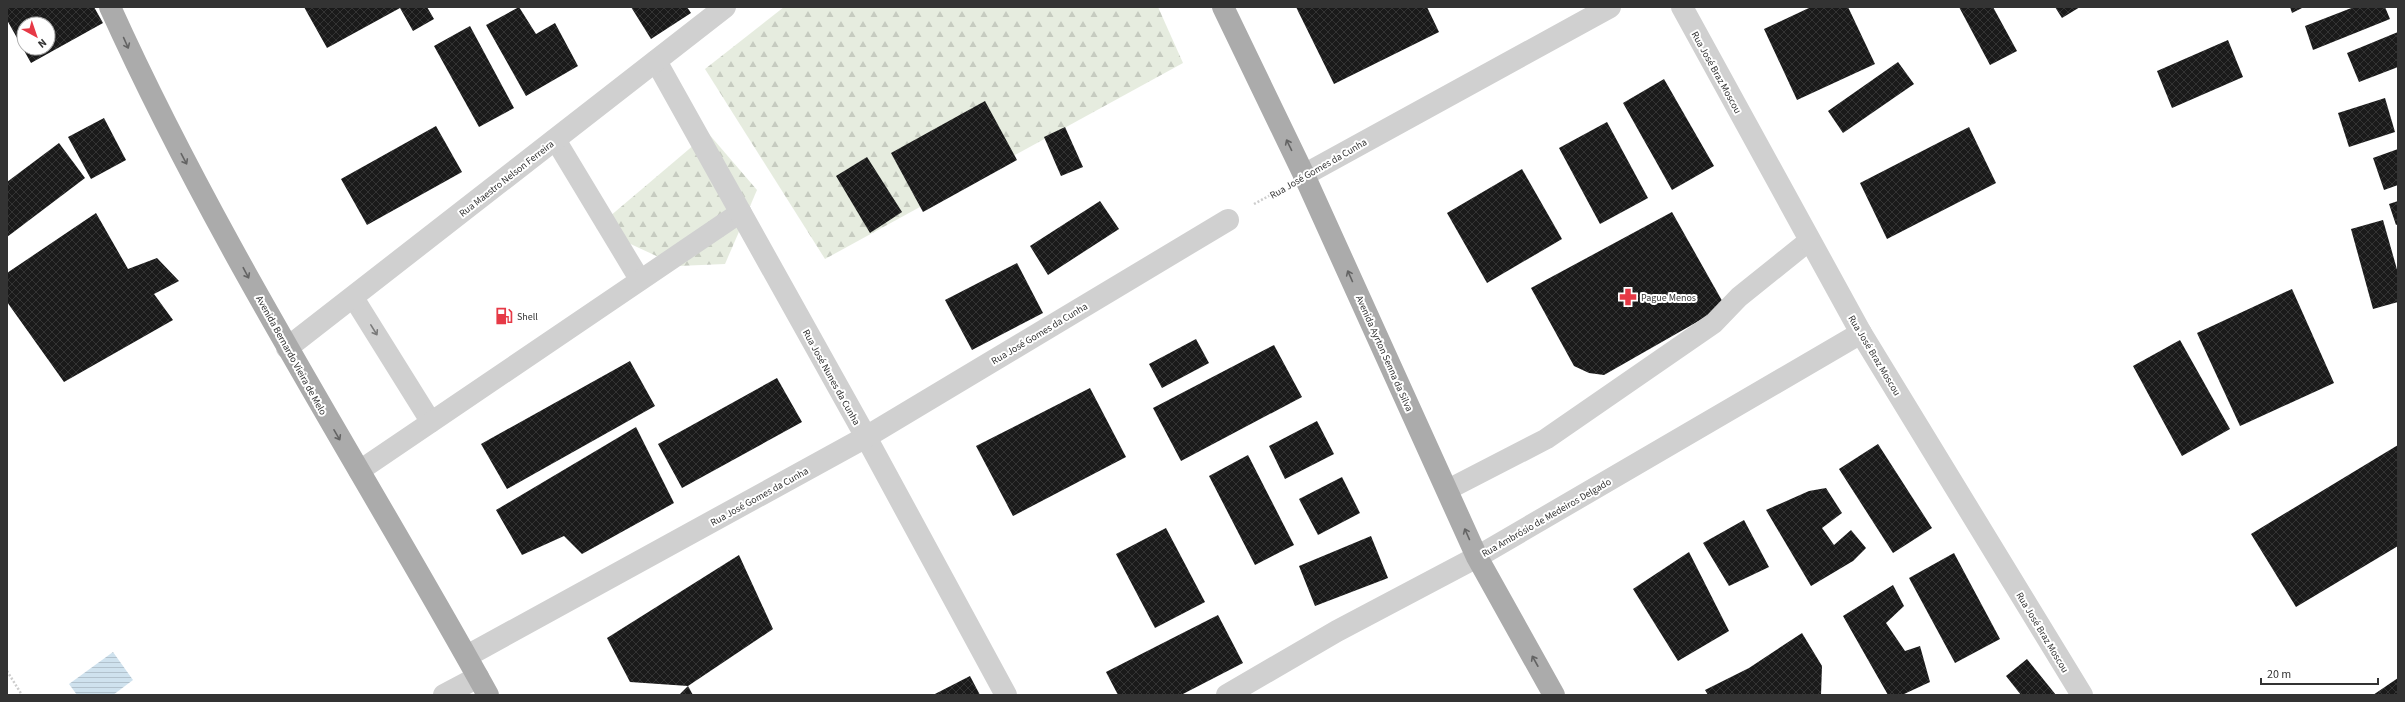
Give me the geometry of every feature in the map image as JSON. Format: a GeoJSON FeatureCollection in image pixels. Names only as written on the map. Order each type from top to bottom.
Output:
{"type":"FeatureCollection","features":[{"type":"Feature","properties":{"kind":"main road","name":"Avenida Bernardo Vieira de Melo"},"geometry":{"type":"LineString","coordinates":[[110,7],[148,90],[287,348],[467,656],[483,686]]}},
{"type":"Feature","properties":{"kind":"main road","name":"Avenida Ayrton Senna da Silva"},"geometry":{"type":"LineString","coordinates":[[1224,7],[1304,175],[1477,557],[1554,695]]}},
{"type":"Feature","properties":{"kind":"street","name":"Rua José Gomes da Cunha"},"geometry":{"type":"LineString","coordinates":[[1304,175],[1610,7]]}},
{"type":"Feature","properties":{"kind":"street","name":"Rua José Braz Moscou"},"geometry":{"type":"LineString","coordinates":[[1682,7],[1861,333],[2082,695]]}},
{"type":"Feature","properties":{"kind":"street","name":"Rua Maestro Nelson Ferreira"},"geometry":{"type":"LineString","coordinates":[[287,348],[656,60],[716,10]]}},
{"type":"Feature","properties":{"kind":"street","name":"Rua José Nunes da Cunha"},"geometry":{"type":"LineString","coordinates":[[656,60],[866,437],[1006,695]]}},
{"type":"Feature","properties":{"kind":"street","name":"Rua José Gomes da Cunha"},"geometry":{"type":"LineString","coordinates":[[467,656],[866,437],[1228,220]]}},
{"type":"Feature","properties":{"kind":"street","name":"Rua Ambrósio de Medeiros Delgado"},"geometry":{"type":"LineString","coordinates":[[1227,695],[1337,631],[1477,557],[1861,333]]}},
{"type":"Feature","properties":{"kind":"street"},"geometry":{"type":"LineString","coordinates":[[444,695],[483,686]]}},
{"type":"Feature","properties":{"kind":"lane"},"geometry":{"type":"LineString","coordinates":[[555,139],[640,280]]}},
{"type":"Feature","properties":{"kind":"lane"},"geometry":{"type":"LineString","coordinates":[[359,471],[741,212]]}},
{"type":"Feature","properties":{"kind":"lane"},"geometry":{"type":"LineString","coordinates":[[1447,490],[1546,439],[1714,323],[1739,297],[1810,240]]}},
{"type":"Feature","properties":{"kind":"lane"},"geometry":{"type":"LineString","coordinates":[[354,296],[431,422]]}},
{"type":"Feature","properties":{"kind":"path","name":"Rua José Gomes da Cunha"},"geometry":{"type":"LineString","coordinates":[[1228,220],[1304,175]]}},
{"type":"Feature","properties":{"kind":"path"},"geometry":{"type":"LineString","coordinates":[[7,671],[22,695]]}},
{"type":"Feature","properties":{"kind":"green space"},"geometry":{"type":"Polygon","coordinates":[[[784,7],[1158,7],[1183,63],[825,259],[705,69],[784,7]]]}},
{"type":"Feature","properties":{"kind":"green space"},"geometry":{"type":"Polygon","coordinates":[[[708,133],[757,190],[725,264],[678,266],[596,228],[708,133]]]}},
{"type":"Feature","properties":{"kind":"water"},"geometry":{"type":"Polygon","coordinates":[[[113,652],[133,680],[113,695],[77,695],[69,684],[113,652]]]}},
{"type":"Feature","properties":{"kind":"building"},"geometry":{"type":"Polygon","coordinates":[[[7,7],[94,7],[103,23],[56,49],[56,16],[16,16],[16,36],[7,20],[7,7]]]}},
{"type":"Feature","properties":{"kind":"building"},"geometry":{"type":"Polygon","coordinates":[[[304,7],[427,7],[434,19],[413,31],[400,8],[327,48],[304,7]]]}},
{"type":"Feature","properties":{"kind":"building"},"geometry":{"type":"Polygon","coordinates":[[[519,7],[536,34],[555,23],[578,66],[526,96],[486,25],[519,7]]]}},
{"type":"Feature","properties":{"kind":"building"},"geometry":{"type":"Polygon","coordinates":[[[631,7],[687,7],[691,13],[651,39],[631,7]]]}},
{"type":"Feature","properties":{"kind":"building"},"geometry":{"type":"Polygon","coordinates":[[[1296,7],[1427,7],[1439,32],[1334,84],[1296,7]]]}},
{"type":"Feature","properties":{"kind":"building"},"geometry":{"type":"Polygon","coordinates":[[[1811,7],[1848,7],[1875,64],[1797,100],[1764,29],[1811,7]]]}},
{"type":"Feature","properties":{"kind":"building"},"geometry":{"type":"Polygon","coordinates":[[[1959,7],[1993,7],[2017,51],[1990,65],[1959,7]]]}},
{"type":"Feature","properties":{"kind":"building"},"geometry":{"type":"Polygon","coordinates":[[[2055,7],[2080,7],[2062,18],[2055,7]]]}},
{"type":"Feature","properties":{"kind":"building"},"geometry":{"type":"Polygon","coordinates":[[[2290,7],[2304,7],[2292,13],[2290,7]]]}},
{"type":"Feature","properties":{"kind":"building"},"geometry":{"type":"Polygon","coordinates":[[[2354,7],[2385,7],[2390,19],[2313,50],[2305,26],[2354,7]]]}},
{"type":"Feature","properties":{"kind":"building"},"geometry":{"type":"Polygon","coordinates":[[[470,26],[514,108],[479,127],[434,46],[470,26]]]}},
{"type":"Feature","properties":{"kind":"building"},"geometry":{"type":"Polygon","coordinates":[[[2398,32],[2398,67],[2359,82],[2347,53],[2398,32]]]}},
{"type":"Feature","properties":{"kind":"building"},"geometry":{"type":"Polygon","coordinates":[[[2228,40],[2243,77],[2172,108],[2157,71],[2228,40]]]}},
{"type":"Feature","properties":{"kind":"building"},"geometry":{"type":"Polygon","coordinates":[[[27,56],[44,56],[31,63],[27,56]]]}},
{"type":"Feature","properties":{"kind":"building"},"geometry":{"type":"Polygon","coordinates":[[[1898,62],[1914,84],[1843,133],[1828,111],[1898,62]]]}},
{"type":"Feature","properties":{"kind":"building"},"geometry":{"type":"Polygon","coordinates":[[[1664,79],[1714,166],[1672,190],[1623,103],[1664,79]]]}},
{"type":"Feature","properties":{"kind":"building"},"geometry":{"type":"Polygon","coordinates":[[[2385,98],[2395,132],[2349,147],[2338,113],[2385,98]]]}},
{"type":"Feature","properties":{"kind":"building"},"geometry":{"type":"Polygon","coordinates":[[[985,101],[1017,160],[923,212],[891,153],[985,101]]]}},
{"type":"Feature","properties":{"kind":"building"},"geometry":{"type":"Polygon","coordinates":[[[104,118],[126,160],[91,179],[68,137],[104,118]]]}},
{"type":"Feature","properties":{"kind":"building"},"geometry":{"type":"Polygon","coordinates":[[[1607,122],[1648,198],[1600,224],[1559,148],[1607,122]]]}},
{"type":"Feature","properties":{"kind":"building"},"geometry":{"type":"Polygon","coordinates":[[[436,126],[462,172],[367,225],[341,179],[436,126]]]}},
{"type":"Feature","properties":{"kind":"building"},"geometry":{"type":"Polygon","coordinates":[[[1065,127],[1083,167],[1061,176],[1044,137],[1065,127]]]}},
{"type":"Feature","properties":{"kind":"building"},"geometry":{"type":"Polygon","coordinates":[[[1969,127],[1996,183],[1887,239],[1860,183],[1969,127]]]}},
{"type":"Feature","properties":{"kind":"building"},"geometry":{"type":"Polygon","coordinates":[[[59,143],[85,178],[7,237],[7,182],[59,143]]]}},
{"type":"Feature","properties":{"kind":"building"},"geometry":{"type":"Polygon","coordinates":[[[2398,149],[2398,185],[2384,190],[2373,158],[2398,149]]]}},
{"type":"Feature","properties":{"kind":"building"},"geometry":{"type":"Polygon","coordinates":[[[867,157],[902,212],[870,233],[836,176],[867,157]]]}},
{"type":"Feature","properties":{"kind":"building"},"geometry":{"type":"Polygon","coordinates":[[[1522,169],[1562,239],[1487,283],[1447,213],[1522,169]]]}},
{"type":"Feature","properties":{"kind":"building"},"geometry":{"type":"Polygon","coordinates":[[[1100,201],[1119,229],[1048,275],[1030,246],[1100,201]]]}},
{"type":"Feature","properties":{"kind":"building"},"geometry":{"type":"Polygon","coordinates":[[[2398,201],[2398,224],[2396,225],[2389,204],[2398,201]]]}},
{"type":"Feature","properties":{"kind":"building","name":"Pague Menos"},"geometry":{"type":"Polygon","coordinates":[[[1672,212],[1725,306],[1604,375],[1589,373],[1574,366],[1531,288],[1672,212]]]}},
{"type":"Feature","properties":{"kind":"building"},"geometry":{"type":"Polygon","coordinates":[[[96,213],[128,269],[157,258],[179,281],[154,294],[173,320],[64,382],[7,302],[7,273],[96,213]]]}},
{"type":"Feature","properties":{"kind":"building"},"geometry":{"type":"Polygon","coordinates":[[[2383,220],[2398,273],[2398,302],[2373,309],[2351,229],[2383,220]]]}},
{"type":"Feature","properties":{"kind":"building"},"geometry":{"type":"Polygon","coordinates":[[[1017,263],[1043,313],[972,350],[945,300],[1017,263]]]}},
{"type":"Feature","properties":{"kind":"building"},"geometry":{"type":"Polygon","coordinates":[[[2292,289],[2334,383],[2240,426],[2197,333],[2292,289]]]}},
{"type":"Feature","properties":{"kind":"building"},"geometry":{"type":"Polygon","coordinates":[[[1196,339],[1209,363],[1162,388],[1149,364],[1196,339]]]}},
{"type":"Feature","properties":{"kind":"building"},"geometry":{"type":"Polygon","coordinates":[[[2180,340],[2230,429],[2182,456],[2133,366],[2180,340]]]}},
{"type":"Feature","properties":{"kind":"building"},"geometry":{"type":"Polygon","coordinates":[[[1274,345],[1302,397],[1181,461],[1153,408],[1274,345]]]}},
{"type":"Feature","properties":{"kind":"building"},"geometry":{"type":"Polygon","coordinates":[[[630,361],[655,406],[507,489],[481,444],[630,361]]]}},
{"type":"Feature","properties":{"kind":"building"},"geometry":{"type":"Polygon","coordinates":[[[777,378],[802,422],[682,488],[658,444],[777,378]]]}},
{"type":"Feature","properties":{"kind":"building"},"geometry":{"type":"Polygon","coordinates":[[[1090,388],[1126,457],[1013,516],[976,446],[1090,388]]]}},
{"type":"Feature","properties":{"kind":"building"},"geometry":{"type":"Polygon","coordinates":[[[1317,421],[1334,454],[1285,479],[1269,446],[1317,421]]]}},
{"type":"Feature","properties":{"kind":"building"},"geometry":{"type":"Polygon","coordinates":[[[636,427],[674,503],[582,554],[564,536],[522,555],[496,510],[636,427]]]}},
{"type":"Feature","properties":{"kind":"building"},"geometry":{"type":"Polygon","coordinates":[[[1878,444],[1932,528],[1893,553],[1839,469],[1878,444]]]}},
{"type":"Feature","properties":{"kind":"building"},"geometry":{"type":"Polygon","coordinates":[[[2398,445],[2398,546],[2296,607],[2251,534],[2398,445]]]}},
{"type":"Feature","properties":{"kind":"building"},"geometry":{"type":"Polygon","coordinates":[[[1248,455],[1294,545],[1255,565],[1209,476],[1248,455]]]}},
{"type":"Feature","properties":{"kind":"building"},"geometry":{"type":"Polygon","coordinates":[[[1342,477],[1360,513],[1318,535],[1299,499],[1342,477]]]}},
{"type":"Feature","properties":{"kind":"building"},"geometry":{"type":"Polygon","coordinates":[[[1826,488],[1842,513],[1822,528],[1834,545],[1851,530],[1866,548],[1853,561],[1811,586],[1766,510],[1809,491],[1826,488]]]}},
{"type":"Feature","properties":{"kind":"building"},"geometry":{"type":"Polygon","coordinates":[[[1744,520],[1769,567],[1729,586],[1703,543],[1744,520]]]}},
{"type":"Feature","properties":{"kind":"building"},"geometry":{"type":"Polygon","coordinates":[[[1166,528],[1205,602],[1155,628],[1116,554],[1166,528]]]}},
{"type":"Feature","properties":{"kind":"building"},"geometry":{"type":"Polygon","coordinates":[[[1371,536],[1388,578],[1315,606],[1299,566],[1371,536]]]}},
{"type":"Feature","properties":{"kind":"building"},"geometry":{"type":"Polygon","coordinates":[[[1689,552],[1729,631],[1678,661],[1633,589],[1689,552]]]}},
{"type":"Feature","properties":{"kind":"building"},"geometry":{"type":"Polygon","coordinates":[[[1954,553],[2000,639],[1955,663],[1909,578],[1954,553]]]}},
{"type":"Feature","properties":{"kind":"building"},"geometry":{"type":"Polygon","coordinates":[[[739,555],[773,629],[688,686],[630,682],[607,638],[739,555]]]}},
{"type":"Feature","properties":{"kind":"building"},"geometry":{"type":"Polygon","coordinates":[[[1893,585],[1904,606],[1886,623],[1905,651],[1920,646],[1930,682],[1902,695],[1888,695],[1843,616],[1893,585]]]}},
{"type":"Feature","properties":{"kind":"building"},"geometry":{"type":"Polygon","coordinates":[[[1218,615],[1243,663],[1181,695],[1118,695],[1106,672],[1218,615]]]}},
{"type":"Feature","properties":{"kind":"building"},"geometry":{"type":"Polygon","coordinates":[[[1802,633],[1822,666],[1821,695],[1708,695],[1705,690],[1749,668],[1802,633]]]}},
{"type":"Feature","properties":{"kind":"building"},"geometry":{"type":"Polygon","coordinates":[[[2027,659],[2056,695],[2021,695],[2006,676],[2027,659]]]}},
{"type":"Feature","properties":{"kind":"building"},"geometry":{"type":"Polygon","coordinates":[[[970,676],[980,695],[933,695],[970,676]]]}},
{"type":"Feature","properties":{"kind":"building"},"geometry":{"type":"Polygon","coordinates":[[[2398,678],[2398,695],[2373,695],[2398,678]]]}},
{"type":"Feature","properties":{"kind":"building"},"geometry":{"type":"Polygon","coordinates":[[[688,686],[693,695],[679,695],[688,686]]]}},
{"type":"Feature","properties":{"kind":"place","name":"Pague Menos"},"geometry":{"type":"Point","coordinates":[1628,297]}},
{"type":"Feature","properties":{"kind":"place","name":"Shell"},"geometry":{"type":"Point","coordinates":[504,316]}}]}
